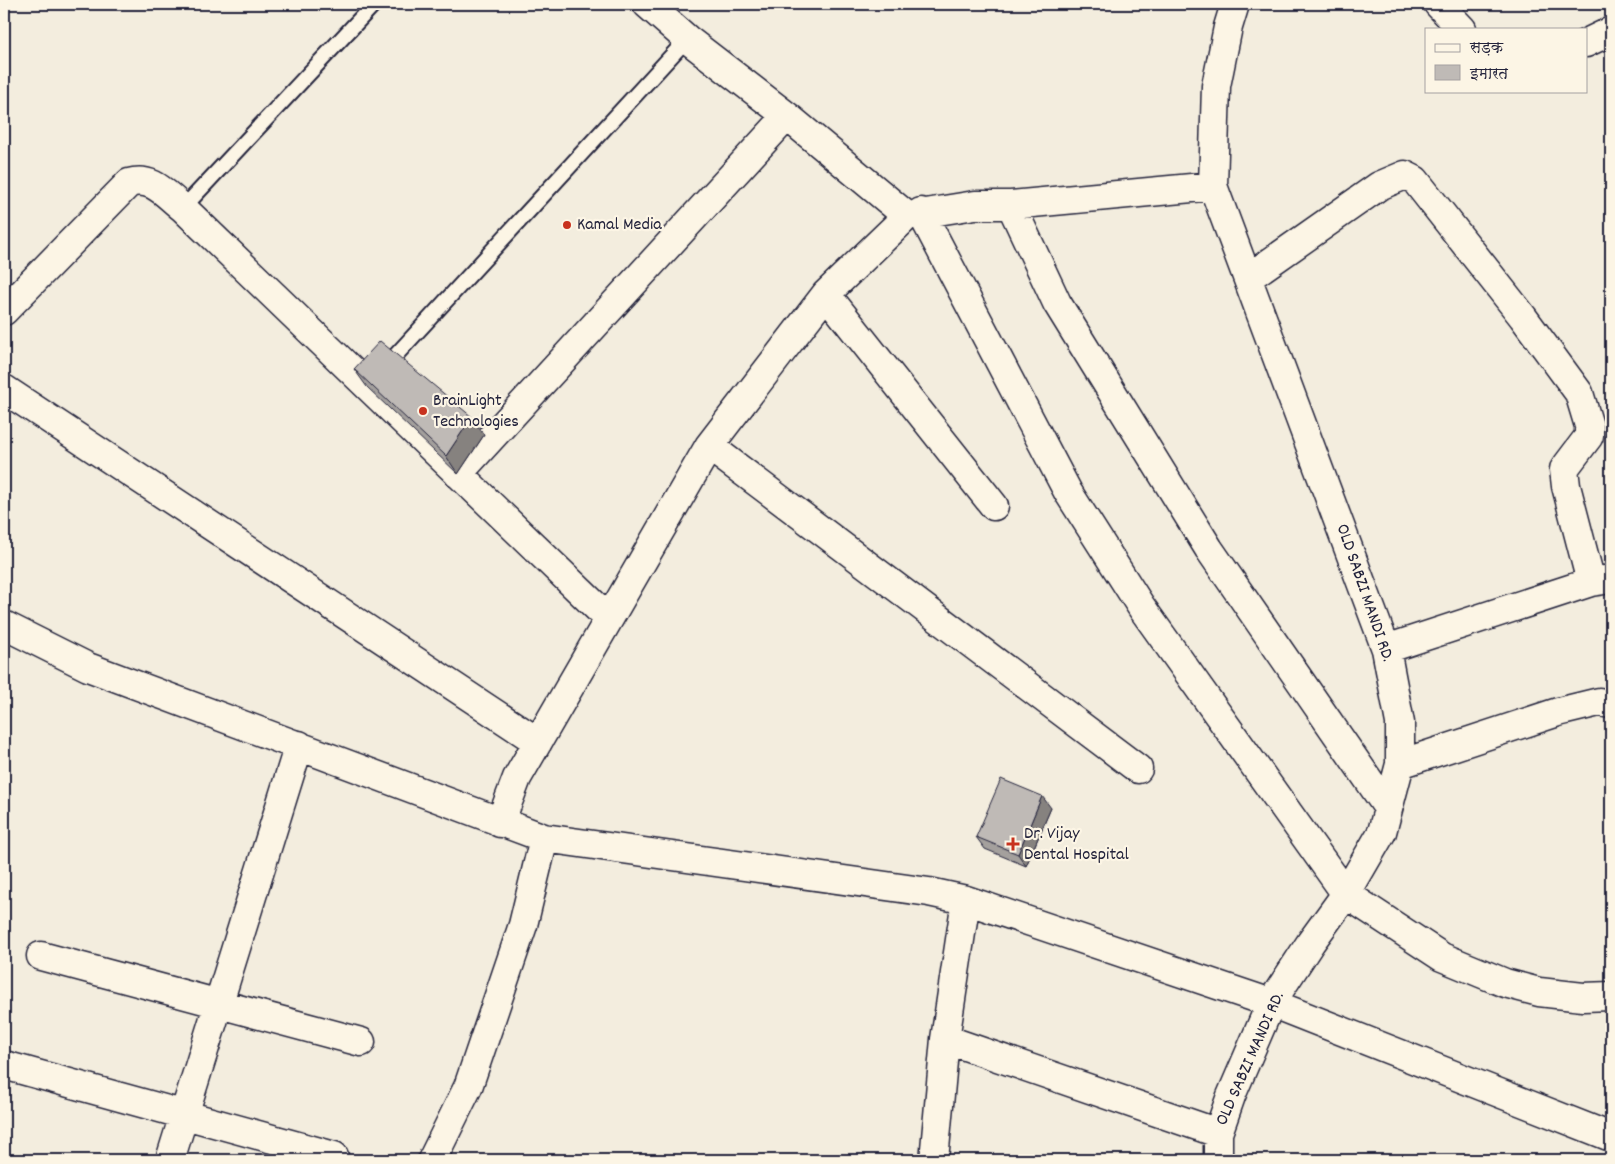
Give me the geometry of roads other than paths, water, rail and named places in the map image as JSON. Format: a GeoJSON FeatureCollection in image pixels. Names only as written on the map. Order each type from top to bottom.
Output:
{"type":"FeatureCollection","features":[{"type":"Feature","properties":{"kind":"street"},"geometry":{"type":"LineString","coordinates":[[647,4],[687,39],[914,214],[1068,492],[1142,608],[1346,894],[1442,956],[1505,982],[1539,992],[1583,997],[1611,996]]}},
{"type":"Feature","properties":{"kind":"street","name":"OLD SABZI MANDI RD."},"geometry":{"type":"LineString","coordinates":[[1218,1160],[1218,1133],[1231,1096],[1271,1003],[1311,942],[1346,894],[1382,832],[1400,764],[1400,723],[1386,649],[1213,186],[1216,86],[1228,27],[1235,4]]}},
{"type":"Feature","properties":{"kind":"street"},"geometry":{"type":"LineString","coordinates":[[1438,4],[1461,28]]}},
{"type":"Feature","properties":{"kind":"street"},"geometry":{"type":"LineString","coordinates":[[1588,42],[1611,31]]}},
{"type":"Feature","properties":{"kind":"street"},"geometry":{"type":"LineString","coordinates":[[458,474],[787,116]]}},
{"type":"Feature","properties":{"kind":"street"},"geometry":{"type":"LineString","coordinates":[[1248,278],[1379,186],[1404,175],[1415,180],[1578,392],[1589,426],[1589,436],[1564,469],[1566,486],[1601,581],[1386,649]]}},
{"type":"Feature","properties":{"kind":"street"},"geometry":{"type":"LineString","coordinates":[[4,311],[129,183],[139,180],[152,183],[183,208],[609,619]]}},
{"type":"Feature","properties":{"kind":"street"},"geometry":{"type":"LineString","coordinates":[[500,823],[517,778],[709,446],[826,294],[914,214],[975,204],[1011,204],[1213,186]]}},
{"type":"Feature","properties":{"kind":"street"},"geometry":{"type":"LineString","coordinates":[[1011,204],[1058,303],[1209,548],[1388,808]]}},
{"type":"Feature","properties":{"kind":"street"},"geometry":{"type":"LineString","coordinates":[[826,294],[994,506]]}},
{"type":"Feature","properties":{"kind":"street"},"geometry":{"type":"LineString","coordinates":[[4,389],[538,742]]}},
{"type":"Feature","properties":{"kind":"street"},"geometry":{"type":"LineString","coordinates":[[709,446],[1138,769]]}},
{"type":"Feature","properties":{"kind":"street"},"geometry":{"type":"LineString","coordinates":[[4,625],[88,667],[544,838],[929,892],[966,900],[1271,1003],[1611,1137]]}},
{"type":"Feature","properties":{"kind":"street"},"geometry":{"type":"LineString","coordinates":[[1400,764],[1558,712],[1600,702],[1611,704]]}},
{"type":"Feature","properties":{"kind":"street"},"geometry":{"type":"LineString","coordinates":[[170,1160],[299,745]]}},
{"type":"Feature","properties":{"kind":"street"},"geometry":{"type":"LineString","coordinates":[[432,1160],[468,1086],[523,925],[544,838]]}},
{"type":"Feature","properties":{"kind":"street"},"geometry":{"type":"LineString","coordinates":[[934,1160],[945,1039],[966,900]]}},
{"type":"Feature","properties":{"kind":"street"},"geometry":{"type":"LineString","coordinates":[[41,956],[361,1042]]}},
{"type":"Feature","properties":{"kind":"street"},"geometry":{"type":"LineString","coordinates":[[945,1039],[1218,1133]]}},
{"type":"Feature","properties":{"kind":"street"},"geometry":{"type":"LineString","coordinates":[[4,1066],[334,1156]]}},
{"type":"Feature","properties":{"kind":"lane"},"geometry":{"type":"LineString","coordinates":[[183,208],[374,4]]}},
{"type":"Feature","properties":{"kind":"lane"},"geometry":{"type":"LineString","coordinates":[[367,386],[687,39]]}},
{"type":"Feature","properties":{"kind":"place","name":"Kamal Media"},"geometry":{"type":"Point","coordinates":[567,225]}},
{"type":"Feature","properties":{"kind":"place","name":"BrainLight Technologies"},"geometry":{"type":"Point","coordinates":[423,411]}},
{"type":"Feature","properties":{"kind":"place","name":"Dr. Vijay Dental Hospital"},"geometry":{"type":"Point","coordinates":[1013,844]}}]}
